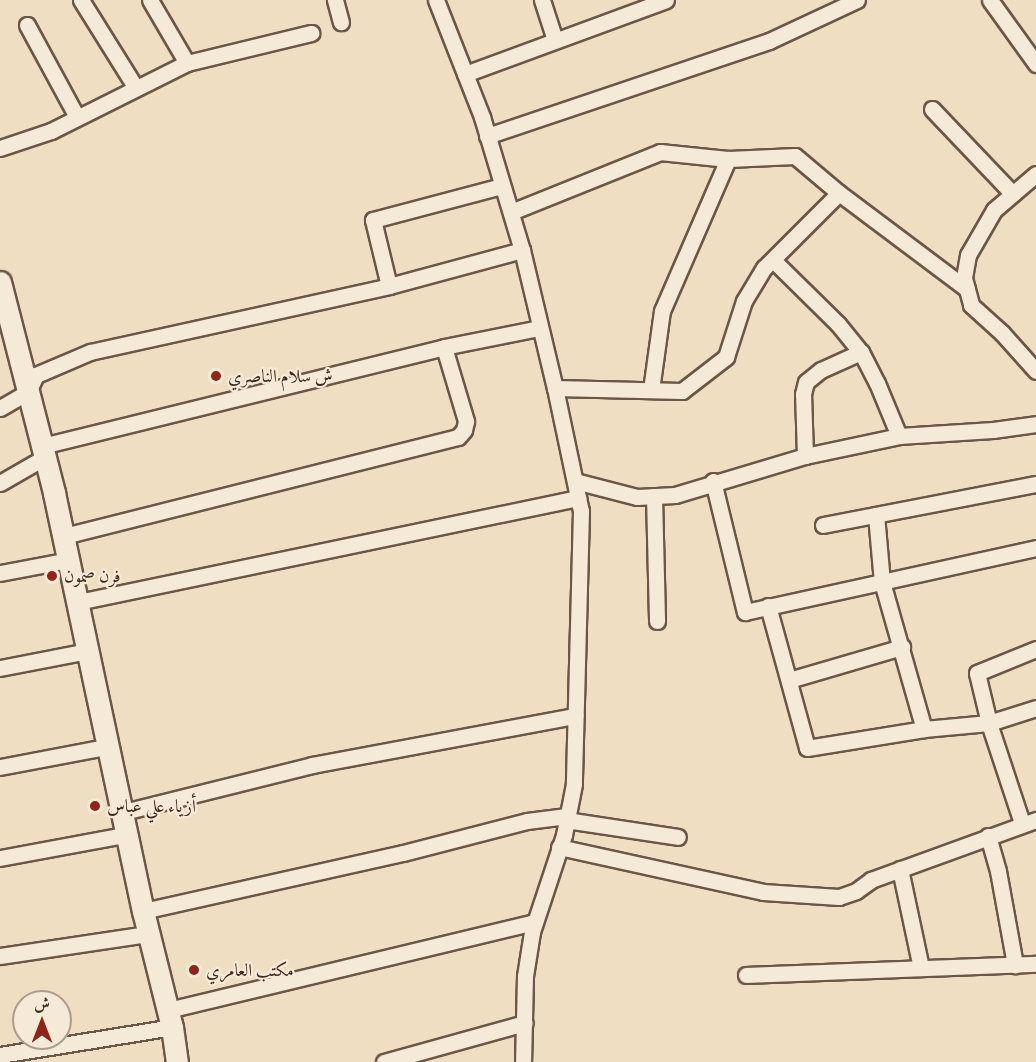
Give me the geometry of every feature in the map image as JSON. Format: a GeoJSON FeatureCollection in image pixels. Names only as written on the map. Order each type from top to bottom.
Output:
{"type":"FeatureCollection","features":[{"type":"Feature","properties":{"kind":"street"},"geometry":{"type":"LineString","coordinates":[[81,0],[136,88]]}},
{"type":"Feature","properties":{"kind":"street"},"geometry":{"type":"LineString","coordinates":[[150,0],[187,63]]}},
{"type":"Feature","properties":{"kind":"street"},"geometry":{"type":"LineString","coordinates":[[335,0],[341,22]]}},
{"type":"Feature","properties":{"kind":"street"},"geometry":{"type":"LineString","coordinates":[[436,0],[487,136],[522,250],[581,511],[574,784],[559,847],[535,922],[525,976],[523,1062]]}},
{"type":"Feature","properties":{"kind":"street"},"geometry":{"type":"LineString","coordinates":[[542,0],[555,40]]}},
{"type":"Feature","properties":{"kind":"street"},"geometry":{"type":"LineString","coordinates":[[465,74],[643,3],[666,0]]}},
{"type":"Feature","properties":{"kind":"street"},"geometry":{"type":"LineString","coordinates":[[487,136],[769,41],[857,0]]}},
{"type":"Feature","properties":{"kind":"street"},"geometry":{"type":"LineString","coordinates":[[990,0],[1036,64]]}},
{"type":"Feature","properties":{"kind":"street"},"geometry":{"type":"LineString","coordinates":[[27,25],[77,117]]}},
{"type":"Feature","properties":{"kind":"street"},"geometry":{"type":"LineString","coordinates":[[0,148],[36,137],[187,63],[311,33]]}},
{"type":"Feature","properties":{"kind":"street"},"geometry":{"type":"LineString","coordinates":[[932,109],[1013,194]]}},
{"type":"Feature","properties":{"kind":"street"},"geometry":{"type":"LineString","coordinates":[[511,212],[660,152],[728,159],[795,156],[967,289]]}},
{"type":"Feature","properties":{"kind":"street"},"geometry":{"type":"LineString","coordinates":[[651,390],[662,311],[728,159]]}},
{"type":"Feature","properties":{"kind":"street"},"geometry":{"type":"LineString","coordinates":[[1036,174],[994,210],[968,255],[964,278],[971,305],[1002,333],[1036,371]]}},
{"type":"Feature","properties":{"kind":"street"},"geometry":{"type":"LineString","coordinates":[[389,286],[373,220],[502,186]]}},
{"type":"Feature","properties":{"kind":"street"},"geometry":{"type":"LineString","coordinates":[[555,388],[682,391],[726,357],[744,301],[764,268],[840,193]]}},
{"type":"Feature","properties":{"kind":"street"},"geometry":{"type":"LineString","coordinates":[[0,408],[27,392],[36,375],[90,352],[389,286],[522,250]]}},
{"type":"Feature","properties":{"kind":"street"},"geometry":{"type":"LineString","coordinates":[[773,260],[838,324],[861,352],[877,383],[899,436]]}},
{"type":"Feature","properties":{"kind":"street"},"geometry":{"type":"LineString","coordinates":[[0,282],[3,308],[44,452],[64,536],[129,834],[148,934],[170,1019],[177,1062]]}},
{"type":"Feature","properties":{"kind":"street"},"geometry":{"type":"LineString","coordinates":[[0,483],[44,452],[444,347],[539,328]]}},
{"type":"Feature","properties":{"kind":"street"},"geometry":{"type":"LineString","coordinates":[[64,536],[458,437],[464,430],[466,421],[444,347]]}},
{"type":"Feature","properties":{"kind":"street"},"geometry":{"type":"LineString","coordinates":[[805,456],[804,393],[806,382],[821,370],[861,352]]}},
{"type":"Feature","properties":{"kind":"street"},"geometry":{"type":"LineString","coordinates":[[575,481],[637,497],[675,495],[713,481],[805,456],[899,436],[993,430],[1036,424]]}},
{"type":"Feature","properties":{"kind":"street"},"geometry":{"type":"LineString","coordinates":[[713,481],[745,612],[1036,548]]}},
{"type":"Feature","properties":{"kind":"street"},"geometry":{"type":"LineString","coordinates":[[823,525],[1036,484]]}},
{"type":"Feature","properties":{"kind":"street"},"geometry":{"type":"LineString","coordinates":[[654,496],[657,621]]}},
{"type":"Feature","properties":{"kind":"street"},"geometry":{"type":"LineString","coordinates":[[78,602],[578,498]]}},
{"type":"Feature","properties":{"kind":"street"},"geometry":{"type":"LineString","coordinates":[[876,514],[882,582],[924,729]]}},
{"type":"Feature","properties":{"kind":"street"},"geometry":{"type":"LineString","coordinates":[[0,573],[69,560]]}},
{"type":"Feature","properties":{"kind":"street"},"geometry":{"type":"LineString","coordinates":[[768,606],[807,748],[924,729],[989,723],[1036,708]]}},
{"type":"Feature","properties":{"kind":"street"},"geometry":{"type":"LineString","coordinates":[[789,680],[902,647]]}},
{"type":"Feature","properties":{"kind":"street"},"geometry":{"type":"LineString","coordinates":[[559,847],[763,892],[808,897],[839,897],[900,869],[1029,822],[989,723],[977,673],[1036,648]]}},
{"type":"Feature","properties":{"kind":"street"},"geometry":{"type":"LineString","coordinates":[[0,668],[88,651]]}},
{"type":"Feature","properties":{"kind":"street"},"geometry":{"type":"LineString","coordinates":[[124,812],[312,765],[575,716]]}},
{"type":"Feature","properties":{"kind":"street"},"geometry":{"type":"LineString","coordinates":[[0,767],[110,746]]}},
{"type":"Feature","properties":{"kind":"street"},"geometry":{"type":"LineString","coordinates":[[143,911],[403,853],[527,821],[566,818],[678,837]]}},
{"type":"Feature","properties":{"kind":"street"},"geometry":{"type":"LineString","coordinates":[[0,858],[129,834]]}},
{"type":"Feature","properties":{"kind":"street"},"geometry":{"type":"LineString","coordinates":[[988,836],[998,871],[1015,964]]}},
{"type":"Feature","properties":{"kind":"street"},"geometry":{"type":"LineString","coordinates":[[900,869],[921,968]]}},
{"type":"Feature","properties":{"kind":"street"},"geometry":{"type":"LineString","coordinates":[[0,1054],[170,1019],[535,922]]}},
{"type":"Feature","properties":{"kind":"street"},"geometry":{"type":"LineString","coordinates":[[0,956],[148,934]]}},
{"type":"Feature","properties":{"kind":"street"},"geometry":{"type":"LineString","coordinates":[[746,975],[1036,964]]}},
{"type":"Feature","properties":{"kind":"street"},"geometry":{"type":"LineString","coordinates":[[384,1062],[525,1023]]}},
{"type":"Feature","properties":{"kind":"place","name":"ش سلام الناصري"},"geometry":{"type":"Point","coordinates":[216,376]}},
{"type":"Feature","properties":{"kind":"place","name":"فرن صمون"},"geometry":{"type":"Point","coordinates":[52,576]}},
{"type":"Feature","properties":{"kind":"place","name":"أزياء علي عباس"},"geometry":{"type":"Point","coordinates":[95,806]}},
{"type":"Feature","properties":{"kind":"place","name":"مكتب العامري"},"geometry":{"type":"Point","coordinates":[194,970]}}]}
